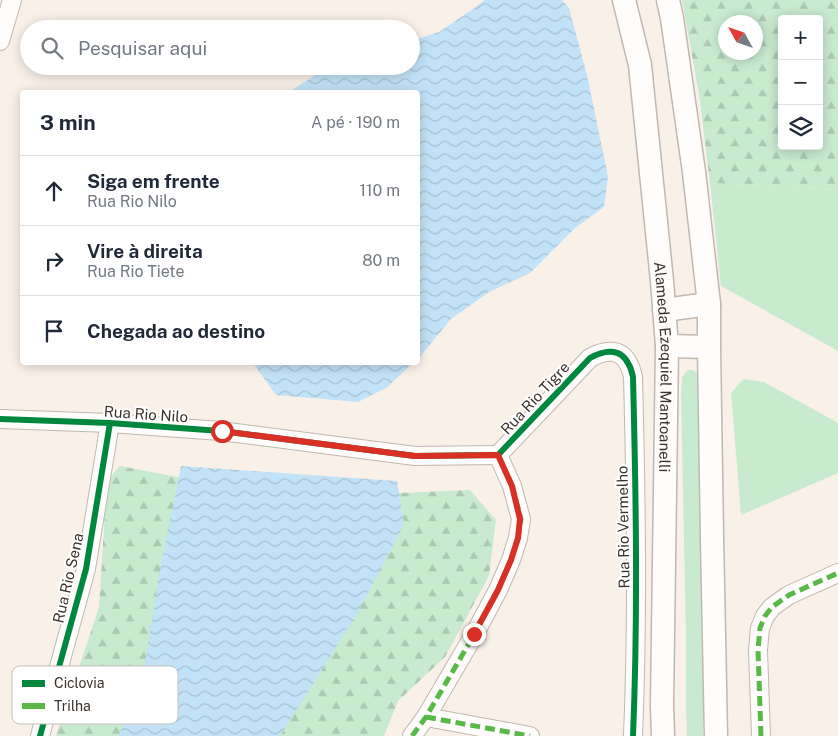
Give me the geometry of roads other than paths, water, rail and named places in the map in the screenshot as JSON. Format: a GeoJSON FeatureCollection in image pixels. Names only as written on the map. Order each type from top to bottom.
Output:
{"type":"FeatureCollection","features":[{"type":"Feature","properties":{"kind":"main road","name":"Alameda Ezequiel Mantoanelli"},"geometry":{"type":"LineString","coordinates":[[624,0],[640,65],[667,346],[663,736]]}},
{"type":"Feature","properties":{"kind":"main road"},"geometry":{"type":"LineString","coordinates":[[668,0],[694,172],[709,304],[716,736]]}},
{"type":"Feature","properties":{"kind":"main road"},"geometry":{"type":"LineString","coordinates":[[664,310],[709,304]]}},
{"type":"Feature","properties":{"kind":"main road"},"geometry":{"type":"LineString","coordinates":[[667,346],[709,347]]}},
{"type":"Feature","properties":{"kind":"street"},"geometry":{"type":"LineString","coordinates":[[0,41],[12,0]]}},
{"type":"Feature","properties":{"kind":"street","name":"Rua Rio Vermelho"},"geometry":{"type":"LineString","coordinates":[[590,358],[598,353],[608,351],[616,353],[624,357],[629,364],[633,377],[636,552],[636,669],[633,736]]}},
{"type":"Feature","properties":{"kind":"street","name":"Rua Rio Tigre"},"geometry":{"type":"LineString","coordinates":[[498,455],[590,358]]}},
{"type":"Feature","properties":{"kind":"street","name":"Rua Rio Nilo"},"geometry":{"type":"LineString","coordinates":[[0,419],[110,423],[222,431],[415,456],[498,455]]}},
{"type":"Feature","properties":{"kind":"street","name":"Rua Rio Sena"},"geometry":{"type":"LineString","coordinates":[[59,666],[86,569],[110,423]]}},
{"type":"Feature","properties":{"kind":"street"},"geometry":{"type":"LineString","coordinates":[[412,736],[426,717],[498,590],[518,538],[520,519],[512,486],[498,455]]}},
{"type":"Feature","properties":{"kind":"street"},"geometry":{"type":"LineString","coordinates":[[761,736],[758,650],[760,628],[765,616],[772,607],[789,595],[838,573]]}},
{"type":"Feature","properties":{"kind":"street"},"geometry":{"type":"LineString","coordinates":[[426,717],[530,736]]}},
{"type":"Feature","properties":{"kind":"water"},"geometry":{"type":"Polygon","coordinates":[[[485,0],[562,0],[569,8],[587,75],[608,176],[604,207],[575,228],[530,273],[489,292],[451,319],[420,357],[420,90],[292,90],[315,75],[420,75],[420,38],[439,32],[485,0]]]}},
{"type":"Feature","properties":{"kind":"water"},"geometry":{"type":"Polygon","coordinates":[[[411,365],[386,388],[358,402],[276,395],[255,366],[411,365]]]}},
{"type":"Feature","properties":{"kind":"water"},"geometry":{"type":"Polygon","coordinates":[[[181,466],[397,481],[404,524],[357,614],[280,736],[119,736],[123,724],[178,724],[178,666],[144,666],[159,575],[181,466]]]}}]}
